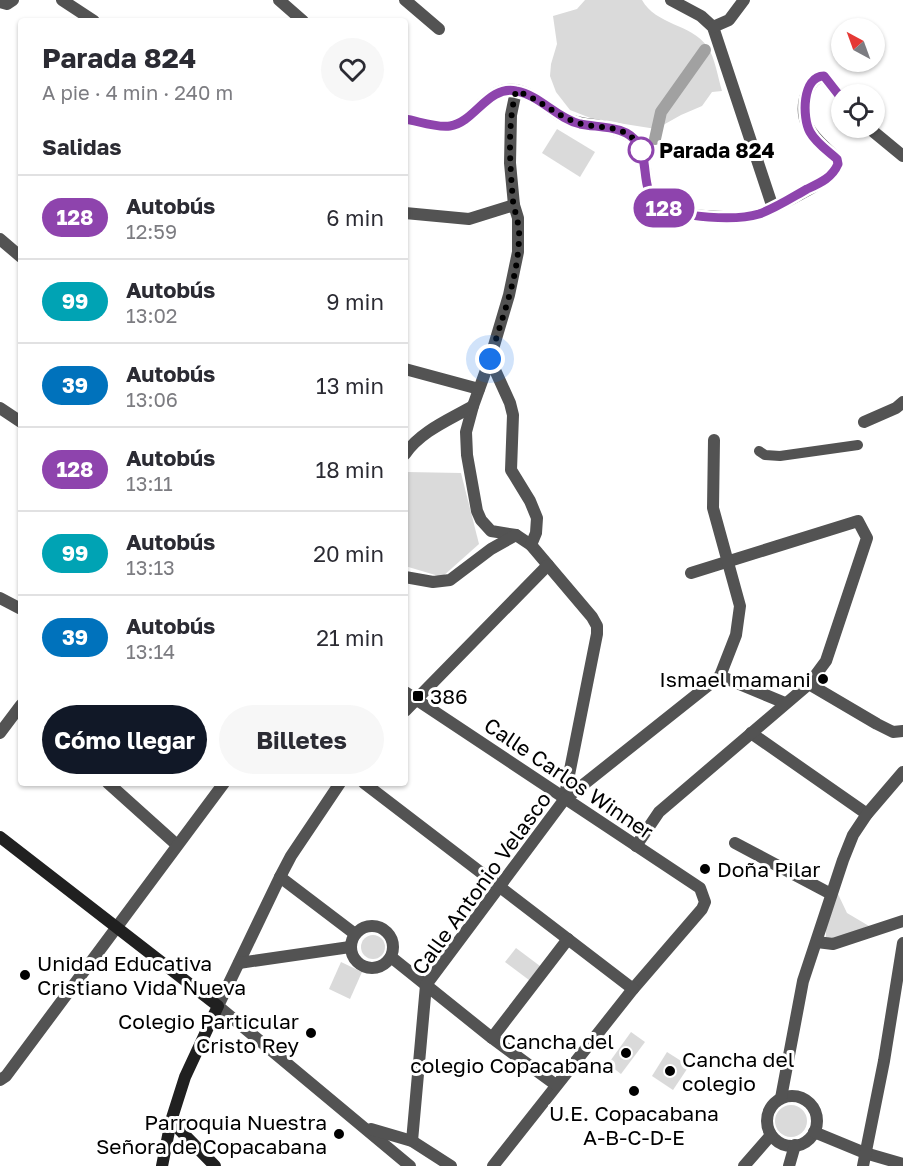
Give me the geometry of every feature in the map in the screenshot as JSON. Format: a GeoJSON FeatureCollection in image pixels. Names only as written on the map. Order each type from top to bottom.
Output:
{"type":"FeatureCollection","features":[{"type":"Feature","properties":{"kind":"main road"},"geometry":{"type":"LineString","coordinates":[[0,837],[218,1006],[185,1077],[171,1121],[162,1166]]}},
{"type":"Feature","properties":{"kind":"main road"},"geometry":{"type":"LineString","coordinates":[[171,1121],[215,1166]]}},
{"type":"Feature","properties":{"kind":"street"},"geometry":{"type":"LineString","coordinates":[[0,2],[7,4],[13,0]]}},
{"type":"Feature","properties":{"kind":"street"},"geometry":{"type":"LineString","coordinates":[[62,0],[89,18]]}},
{"type":"Feature","properties":{"kind":"street"},"geometry":{"type":"LineString","coordinates":[[279,0],[300,18]]}},
{"type":"Feature","properties":{"kind":"street"},"geometry":{"type":"LineString","coordinates":[[405,0],[439,29]]}},
{"type":"Feature","properties":{"kind":"street"},"geometry":{"type":"LineString","coordinates":[[671,0],[701,16],[713,27],[773,208]]}},
{"type":"Feature","properties":{"kind":"street"},"geometry":{"type":"LineString","coordinates":[[713,27],[729,20],[744,0]]}},
{"type":"Feature","properties":{"kind":"street"},"geometry":{"type":"LineString","coordinates":[[408,119],[450,126],[463,120],[499,92],[516,91],[526,94],[564,117],[579,123],[613,129],[633,138],[643,155],[652,198],[658,205],[671,212],[716,217],[756,215],[773,208],[833,174],[838,164],[837,159],[810,132],[806,122],[806,94],[811,84],[820,76],[824,76],[831,85]]}},
{"type":"Feature","properties":{"kind":"street"},"geometry":{"type":"LineString","coordinates":[[516,91],[511,115],[510,163],[514,204],[518,218],[518,252],[509,295],[473,406],[465,444],[477,512],[481,520],[491,531],[516,535],[531,546],[592,617],[597,626],[564,800]]}},
{"type":"Feature","properties":{"kind":"street"},"geometry":{"type":"LineString","coordinates":[[880,138],[903,156]]}},
{"type":"Feature","properties":{"kind":"street"},"geometry":{"type":"LineString","coordinates":[[408,213],[469,219],[514,204]]}},
{"type":"Feature","properties":{"kind":"street"},"geometry":{"type":"LineString","coordinates":[[0,239],[18,254]]}},
{"type":"Feature","properties":{"kind":"street"},"geometry":{"type":"LineString","coordinates":[[490,359],[513,415],[511,470],[531,501],[537,518],[536,533],[531,546]]}},
{"type":"Feature","properties":{"kind":"street"},"geometry":{"type":"LineString","coordinates":[[408,370],[479,389]]}},
{"type":"Feature","properties":{"kind":"street"},"geometry":{"type":"LineString","coordinates":[[864,422],[896,408],[903,402]]}},
{"type":"Feature","properties":{"kind":"street"},"geometry":{"type":"LineString","coordinates":[[408,450],[427,432],[473,406]]}},
{"type":"Feature","properties":{"kind":"street"},"geometry":{"type":"LineString","coordinates":[[0,408],[18,420]]}},
{"type":"Feature","properties":{"kind":"street"},"geometry":{"type":"LineString","coordinates":[[714,440],[713,508],[740,606],[736,635],[720,676],[785,703]]}},
{"type":"Feature","properties":{"kind":"street"},"geometry":{"type":"LineString","coordinates":[[759,451],[765,455],[780,456],[858,445]]}},
{"type":"Feature","properties":{"kind":"street"},"geometry":{"type":"LineString","coordinates":[[636,846],[659,812],[809,684],[826,660],[867,538],[858,521],[691,573]]}},
{"type":"Feature","properties":{"kind":"street"},"geometry":{"type":"LineString","coordinates":[[408,578],[433,582],[450,580],[491,549],[516,535]]}},
{"type":"Feature","properties":{"kind":"street"},"geometry":{"type":"LineString","coordinates":[[411,695],[548,566]]}},
{"type":"Feature","properties":{"kind":"street"},"geometry":{"type":"LineString","coordinates":[[0,598],[18,607]]}},
{"type":"Feature","properties":{"kind":"street","name":"Calle Antonio Velasco"},"geometry":{"type":"LineString","coordinates":[[412,1141],[426,985],[564,800],[720,676]]}},
{"type":"Feature","properties":{"kind":"street"},"geometry":{"type":"LineString","coordinates":[[809,684],[893,732],[903,731]]}},
{"type":"Feature","properties":{"kind":"street","name":"Calle Carlos Winner"},"geometry":{"type":"LineString","coordinates":[[411,695],[564,800],[700,888],[705,902],[702,909],[633,989]]}},
{"type":"Feature","properties":{"kind":"street"},"geometry":{"type":"LineString","coordinates":[[0,733],[18,710]]}},
{"type":"Feature","properties":{"kind":"street"},"geometry":{"type":"LineString","coordinates":[[751,733],[867,814]]}},
{"type":"Feature","properties":{"kind":"street"},"geometry":{"type":"LineString","coordinates":[[781,1098],[803,981],[831,894],[854,835],[867,814],[903,772]]}},
{"type":"Feature","properties":{"kind":"street"},"geometry":{"type":"LineString","coordinates":[[111,786],[177,845]]}},
{"type":"Feature","properties":{"kind":"street"},"geometry":{"type":"LineString","coordinates":[[0,1080],[6,1076],[46,1024],[222,786]]}},
{"type":"Feature","properties":{"kind":"street"},"geometry":{"type":"LineString","coordinates":[[338,786],[280,876],[218,1006],[410,1166]]}},
{"type":"Feature","properties":{"kind":"street"},"geometry":{"type":"LineString","coordinates":[[368,786],[633,989],[493,1166]]}},
{"type":"Feature","properties":{"kind":"street"},"geometry":{"type":"LineString","coordinates":[[735,843],[831,894]]}},
{"type":"Feature","properties":{"kind":"street"},"geometry":{"type":"LineString","coordinates":[[280,876],[355,934]]}},
{"type":"Feature","properties":{"kind":"street"},"geometry":{"type":"LineString","coordinates":[[816,942],[833,944],[903,921]]}},
{"type":"Feature","properties":{"kind":"street"},"geometry":{"type":"LineString","coordinates":[[372,925],[384,929],[392,938],[391,957],[380,966],[367,968],[355,960],[350,947],[355,934],[360,929],[372,925]]}},
{"type":"Feature","properties":{"kind":"street"},"geometry":{"type":"LineString","coordinates":[[492,1038],[568,939]]}},
{"type":"Feature","properties":{"kind":"street"},"geometry":{"type":"LineString","coordinates":[[863,1166],[884,1061],[903,943]]}},
{"type":"Feature","properties":{"kind":"street"},"geometry":{"type":"LineString","coordinates":[[239,963],[350,947]]}},
{"type":"Feature","properties":{"kind":"street"},"geometry":{"type":"LineString","coordinates":[[391,957],[492,1038],[556,1085]]}},
{"type":"Feature","properties":{"kind":"street"},"geometry":{"type":"LineString","coordinates":[[796,1096],[810,1103],[816,1117],[814,1132],[802,1143],[795,1145],[782,1143],[771,1135],[767,1119],[774,1104],[781,1098],[796,1096]]}},
{"type":"Feature","properties":{"kind":"street"},"geometry":{"type":"LineString","coordinates":[[365,1128],[412,1141],[451,1166]]}},
{"type":"Feature","properties":{"kind":"street"},"geometry":{"type":"LineString","coordinates":[[814,1132],[903,1164]]}},
{"type":"Feature","properties":{"kind":"street"},"geometry":{"type":"LineString","coordinates":[[744,1166],[771,1135]]}},
{"type":"Feature","properties":{"kind":"street"},"geometry":{"type":"LineString","coordinates":[[789,1166],[795,1145]]}},
{"type":"Feature","properties":{"kind":"shaded area"},"geometry":{"type":"Polygon","coordinates":[[[585,0],[642,0],[656,15],[692,33],[710,51],[722,91],[712,92],[702,106],[656,129],[593,119],[570,110],[556,92],[550,76],[557,44],[553,16],[577,9],[585,0]]]}},
{"type":"Feature","properties":{"kind":"shaded area"},"geometry":{"type":"Polygon","coordinates":[[[557,129],[595,152],[580,177],[542,153],[557,129]]]}},
{"type":"Feature","properties":{"kind":"shaded area"},"geometry":{"type":"Polygon","coordinates":[[[408,472],[461,473],[479,544],[442,577],[408,567],[408,472]]]}},
{"type":"Feature","properties":{"kind":"shaded area"},"geometry":{"type":"Polygon","coordinates":[[[837,892],[847,913],[869,926],[833,940],[826,937],[826,928],[837,892]]]}},
{"type":"Feature","properties":{"kind":"shaded area"},"geometry":{"type":"Polygon","coordinates":[[[373,935],[381,939],[385,947],[381,955],[373,959],[365,955],[361,947],[365,939],[373,935]]]}},
{"type":"Feature","properties":{"kind":"shaded area"},"geometry":{"type":"Polygon","coordinates":[[[516,948],[540,966],[529,980],[505,962],[516,948]]]}},
{"type":"Feature","properties":{"kind":"shaded area"},"geometry":{"type":"Polygon","coordinates":[[[341,962],[362,972],[350,999],[329,989],[341,962]]]}},
{"type":"Feature","properties":{"kind":"shaded area","name":"Cancha del colegio Copacabana"},"geometry":{"type":"Polygon","coordinates":[[[631,1032],[645,1042],[621,1074],[608,1064],[631,1032]]]}},
{"type":"Feature","properties":{"kind":"shaded area","name":"Cancha del colegio"},"geometry":{"type":"Polygon","coordinates":[[[667,1052],[689,1066],[673,1090],[652,1076],[667,1052]]]}},
{"type":"Feature","properties":{"kind":"shaded area"},"geometry":{"type":"Polygon","coordinates":[[[791,1105],[802,1110],[807,1121],[802,1132],[791,1137],[780,1132],[775,1121],[780,1110],[791,1105]]]}},
{"type":"Feature","properties":{"kind":"waterway"},"geometry":{"type":"LineString","coordinates":[[655,139],[661,112],[705,50]]}},
{"type":"Feature","properties":{"kind":"bus line","name":"128"},"geometry":{"type":"LineString","coordinates":[[408,120],[450,126],[463,120],[499,92],[516,91],[526,94],[564,117],[579,123],[613,129],[633,138],[643,155],[652,198],[658,205],[671,212],[716,217],[756,215],[773,208],[833,174],[838,164],[837,159],[810,132],[805,109],[806,94],[815,80],[824,76],[832,84]]}},
{"type":"Feature","properties":{"kind":"place","name":"Parada 824"},"geometry":{"type":"Point","coordinates":[641,150]}},
{"type":"Feature","properties":{"kind":"place","name":"Ismael mamani"},"geometry":{"type":"Point","coordinates":[823,679]}},
{"type":"Feature","properties":{"kind":"place","name":"386"},"geometry":{"type":"Point","coordinates":[418,696]}},
{"type":"Feature","properties":{"kind":"place","name":"Doña Pilar"},"geometry":{"type":"Point","coordinates":[705,869]}},
{"type":"Feature","properties":{"kind":"place","name":"Unidad Educativa Cristiano Vida Nueva"},"geometry":{"type":"Point","coordinates":[25,975]}},
{"type":"Feature","properties":{"kind":"place","name":"Colegio Particular Cristo Rey"},"geometry":{"type":"Point","coordinates":[311,1033]}},
{"type":"Feature","properties":{"kind":"place","name":"Cancha del colegio Copacabana"},"geometry":{"type":"Point","coordinates":[626,1053]}},
{"type":"Feature","properties":{"kind":"place","name":"Cancha del colegio"},"geometry":{"type":"Point","coordinates":[670,1071]}},
{"type":"Feature","properties":{"kind":"place","name":"U.E. Copacabana A-B-C-D-E"},"geometry":{"type":"Point","coordinates":[634,1091]}},
{"type":"Feature","properties":{"kind":"place","name":"Parroquia Nuestra Señora de Copacabana"},"geometry":{"type":"Point","coordinates":[339,1134]}},
{"type":"Feature","properties":{"kind":"route"},"geometry":{"type":"LineString","coordinates":[[490,359],[509,295],[518,252],[518,218],[514,204],[510,163],[511,115],[516,91],[526,94],[564,117],[579,123],[626,133],[638,144],[643,155],[641,150]]}}]}
